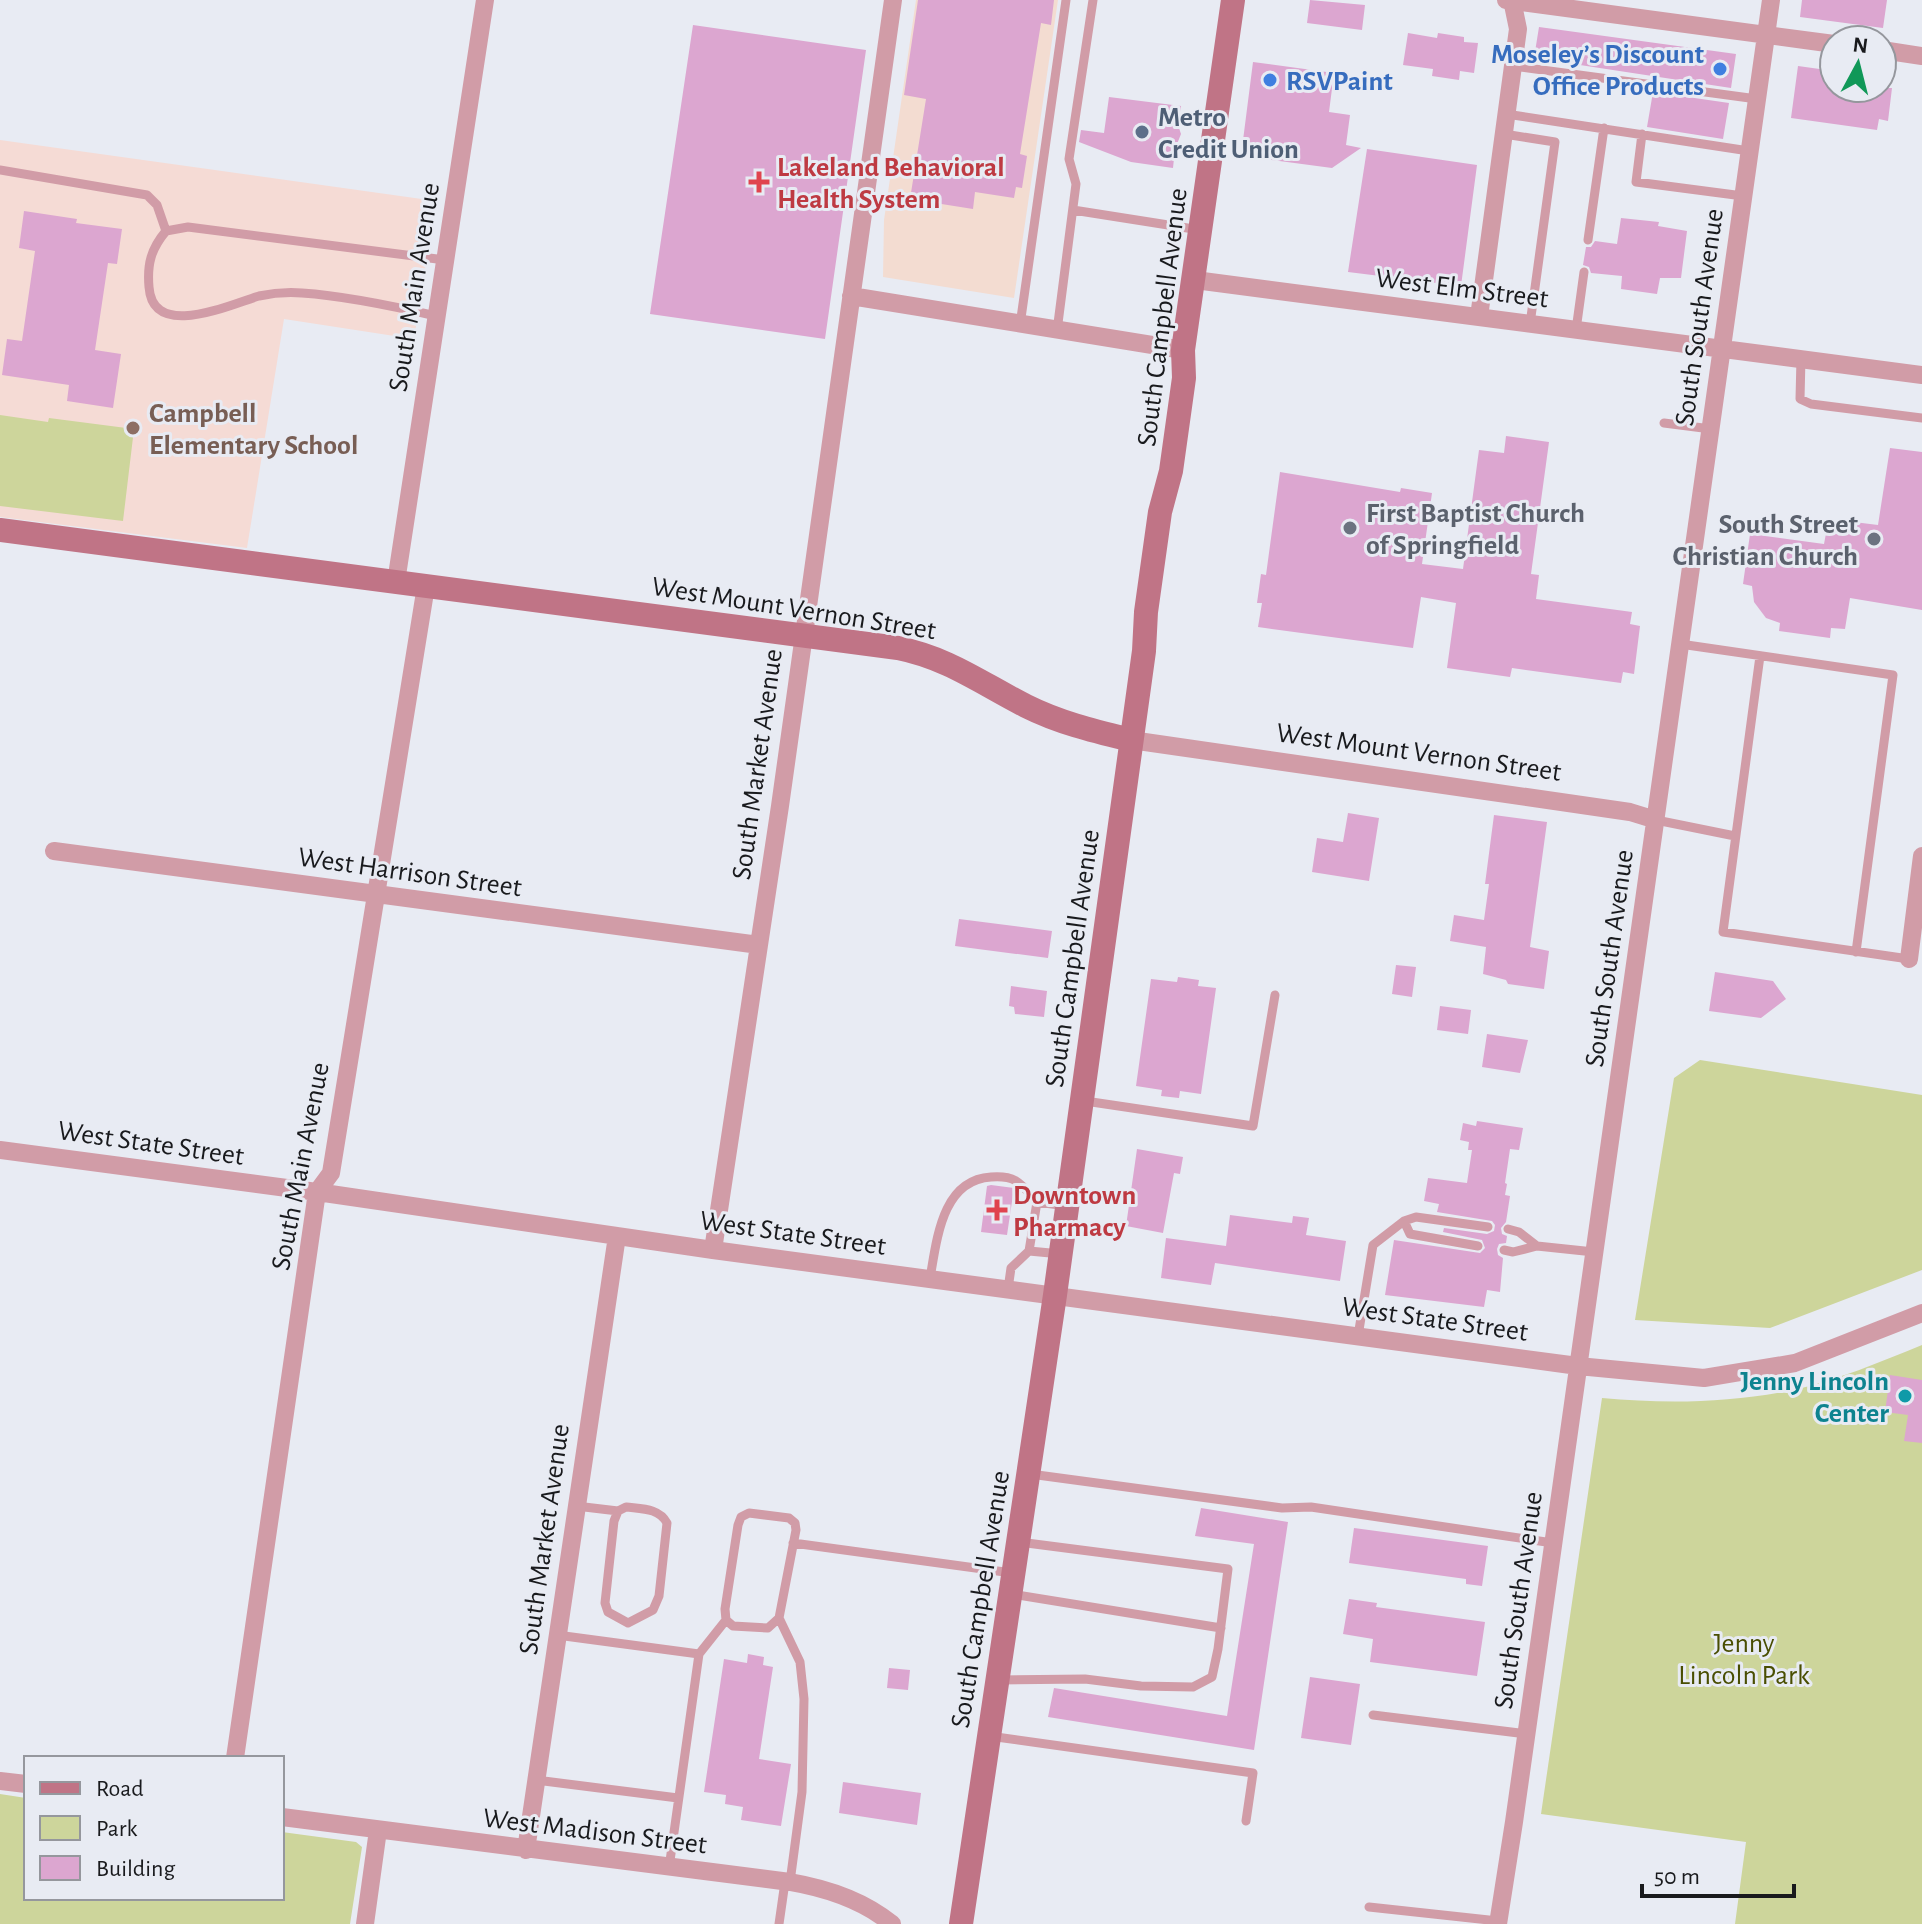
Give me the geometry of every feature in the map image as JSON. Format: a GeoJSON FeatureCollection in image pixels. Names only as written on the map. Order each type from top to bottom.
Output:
{"type":"FeatureCollection","features":[{"type":"Feature","properties":{"kind":"main road","name":"South Campbell Avenue"},"geometry":{"type":"LineString","coordinates":[[961,1924],[1061,1254],[1160,512],[1171,471],[1184,378],[1183,350],[1233,0]]}},
{"type":"Feature","properties":{"kind":"main road","name":"West Mount Vernon Street"},"geometry":{"type":"LineString","coordinates":[[0,530],[802,633],[924,653],[952,664],[1057,720],[1131,740]]}},
{"type":"Feature","properties":{"kind":"street","name":"South Main Avenue"},"geometry":{"type":"LineString","coordinates":[[396,582],[485,0]]}},
{"type":"Feature","properties":{"kind":"street","name":"South Market Avenue"},"geometry":{"type":"LineString","coordinates":[[713,1250],[893,0]]}},
{"type":"Feature","properties":{"kind":"street"},"geometry":{"type":"LineString","coordinates":[[1479,317],[1518,29],[1510,0],[1818,42]]}},
{"type":"Feature","properties":{"kind":"street","name":"South South Avenue"},"geometry":{"type":"LineString","coordinates":[[1498,1922],[1771,0]]}},
{"type":"Feature","properties":{"kind":"street"},"geometry":{"type":"LineString","coordinates":[[1898,52],[1922,56]]}},
{"type":"Feature","properties":{"kind":"street","name":"West Elm Street"},"geometry":{"type":"LineString","coordinates":[[1195,280],[1922,375]]}},
{"type":"Feature","properties":{"kind":"street"},"geometry":{"type":"LineString","coordinates":[[851,296],[1183,350]]}},
{"type":"Feature","properties":{"kind":"street","name":"South Main Avenue"},"geometry":{"type":"LineString","coordinates":[[235,1756],[317,1192],[331,1173],[426,586]]}},
{"type":"Feature","properties":{"kind":"street","name":"West Mount Vernon Street"},"geometry":{"type":"LineString","coordinates":[[1131,740],[1615,810],[1656,820]]}},
{"type":"Feature","properties":{"kind":"street","name":"West Harrison Street"},"geometry":{"type":"LineString","coordinates":[[54,851],[759,945]]}},
{"type":"Feature","properties":{"kind":"street"},"geometry":{"type":"LineString","coordinates":[[1909,959],[1918,922],[1922,856]]}},
{"type":"Feature","properties":{"kind":"street","name":"West State Street"},"geometry":{"type":"LineString","coordinates":[[0,1150],[1578,1366],[1704,1378],[1795,1363],[1922,1313]]}},
{"type":"Feature","properties":{"kind":"street","name":"South Market Avenue"},"geometry":{"type":"LineString","coordinates":[[526,1850],[617,1236]]}},
{"type":"Feature","properties":{"kind":"street"},"geometry":{"type":"LineString","coordinates":[[0,1781],[24,1784]]}},
{"type":"Feature","properties":{"kind":"street","name":"West Madison Street"},"geometry":{"type":"LineString","coordinates":[[284,1817],[822,1888],[882,1915],[892,1924]]}},
{"type":"Feature","properties":{"kind":"street"},"geometry":{"type":"LineString","coordinates":[[365,1924],[378,1830]]}},
{"type":"Feature","properties":{"kind":"lane"},"geometry":{"type":"LineString","coordinates":[[1020,325],[1066,0]]}},
{"type":"Feature","properties":{"kind":"lane"},"geometry":{"type":"LineString","coordinates":[[1057,331],[1076,184],[1069,159],[1093,0]]}},
{"type":"Feature","properties":{"kind":"lane"},"geometry":{"type":"LineString","coordinates":[[1513,66],[1757,99]]}},
{"type":"Feature","properties":{"kind":"lane"},"geometry":{"type":"LineString","coordinates":[[1506,114],[1749,151]]}},
{"type":"Feature","properties":{"kind":"lane"},"geometry":{"type":"LineString","coordinates":[[1588,240],[1604,128]]}},
{"type":"Feature","properties":{"kind":"lane"},"geometry":{"type":"LineString","coordinates":[[1504,134],[1555,142],[1530,324]]}},
{"type":"Feature","properties":{"kind":"lane"},"geometry":{"type":"LineString","coordinates":[[1642,134],[1636,182],[1743,196]]}},
{"type":"Feature","properties":{"kind":"lane"},"geometry":{"type":"LineString","coordinates":[[0,170],[147,195],[157,205],[166,231]]}},
{"type":"Feature","properties":{"kind":"lane"},"geometry":{"type":"LineString","coordinates":[[1073,210],[1202,230]]}},
{"type":"Feature","properties":{"kind":"lane"},"geometry":{"type":"LineString","coordinates":[[436,316],[303,293],[262,295],[197,317],[171,314],[156,307],[149,296],[147,271],[153,247],[166,231],[188,227],[445,260]]}},
{"type":"Feature","properties":{"kind":"lane"},"geometry":{"type":"LineString","coordinates":[[1576,330],[1584,272]]}},
{"type":"Feature","properties":{"kind":"lane"},"geometry":{"type":"LineString","coordinates":[[1801,358],[1800,399],[1811,404],[1922,418]]}},
{"type":"Feature","properties":{"kind":"lane"},"geometry":{"type":"LineString","coordinates":[[1664,423],[1711,429]]}},
{"type":"Feature","properties":{"kind":"lane"},"geometry":{"type":"LineString","coordinates":[[1680,644],[1893,675],[1856,952]]}},
{"type":"Feature","properties":{"kind":"lane"},"geometry":{"type":"LineString","coordinates":[[1760,656],[1723,932],[1909,959]]}},
{"type":"Feature","properties":{"kind":"lane"},"geometry":{"type":"LineString","coordinates":[[1656,820],[1735,836]]}},
{"type":"Feature","properties":{"kind":"lane"},"geometry":{"type":"LineString","coordinates":[[1082,1100],[1253,1126],[1275,995]]}},
{"type":"Feature","properties":{"kind":"lane"},"geometry":{"type":"LineString","coordinates":[[930,1278],[943,1217],[956,1194],[969,1182],[979,1177],[1016,1179],[1037,1202],[1067,1206]]}},
{"type":"Feature","properties":{"kind":"lane"},"geometry":{"type":"LineString","coordinates":[[1008,1289],[1011,1268],[1029,1251],[1037,1202]]}},
{"type":"Feature","properties":{"kind":"lane"},"geometry":{"type":"LineString","coordinates":[[1358,1336],[1373,1245],[1404,1221],[1416,1217],[1488,1227]]}},
{"type":"Feature","properties":{"kind":"lane"},"geometry":{"type":"LineString","coordinates":[[1404,1221],[1410,1234],[1478,1246]]}},
{"type":"Feature","properties":{"kind":"lane"},"geometry":{"type":"LineString","coordinates":[[1508,1229],[1519,1232],[1537,1246]]}},
{"type":"Feature","properties":{"kind":"lane"},"geometry":{"type":"LineString","coordinates":[[1504,1250],[1513,1252],[1537,1246],[1594,1252]]}},
{"type":"Feature","properties":{"kind":"lane"},"geometry":{"type":"LineString","coordinates":[[1029,1251],[1061,1254]]}},
{"type":"Feature","properties":{"kind":"lane"},"geometry":{"type":"LineString","coordinates":[[1029,1473],[1282,1508],[1311,1507],[1553,1543]]}},
{"type":"Feature","properties":{"kind":"lane"},"geometry":{"type":"LineString","coordinates":[[576,1506],[656,1511],[663,1515],[667,1523],[659,1596],[653,1610],[628,1623]]}},
{"type":"Feature","properties":{"kind":"lane"},"geometry":{"type":"LineString","coordinates":[[618,1511],[614,1521],[605,1603],[608,1612],[628,1623]]}},
{"type":"Feature","properties":{"kind":"lane"},"geometry":{"type":"LineString","coordinates":[[669,1868],[699,1654],[726,1620],[727,1595],[741,1517],[749,1513],[789,1518],[795,1523],[793,1543],[779,1618],[800,1662],[804,1699],[802,1792],[779,1924]]}},
{"type":"Feature","properties":{"kind":"lane"},"geometry":{"type":"LineString","coordinates":[[998,1680],[1085,1679],[1141,1686],[1193,1687],[1212,1677],[1221,1628],[1228,1569],[1018,1542]]}},
{"type":"Feature","properties":{"kind":"lane"},"geometry":{"type":"LineString","coordinates":[[793,1543],[1012,1583],[1221,1628]]}},
{"type":"Feature","properties":{"kind":"lane"},"geometry":{"type":"LineString","coordinates":[[726,1620],[733,1626],[768,1628],[779,1618]]}},
{"type":"Feature","properties":{"kind":"lane"},"geometry":{"type":"LineString","coordinates":[[625,1644],[628,1623]]}},
{"type":"Feature","properties":{"kind":"lane"},"geometry":{"type":"LineString","coordinates":[[557,1635],[699,1654]]}},
{"type":"Feature","properties":{"kind":"lane"},"geometry":{"type":"LineString","coordinates":[[1373,1715],[1527,1734]]}},
{"type":"Feature","properties":{"kind":"lane"},"geometry":{"type":"LineString","coordinates":[[989,1736],[1253,1773],[1246,1821]]}},
{"type":"Feature","properties":{"kind":"lane"},"geometry":{"type":"LineString","coordinates":[[536,1780],[678,1798]]}},
{"type":"Feature","properties":{"kind":"lane"},"geometry":{"type":"LineString","coordinates":[[1369,1907],[1498,1922]]}},
{"type":"Feature","properties":{"kind":"shaded area","name":"Lakeland Behavioral Health System"},"geometry":{"type":"Polygon","coordinates":[[[916,0],[1058,0],[1014,298],[883,277],[884,220],[916,0]]]}},
{"type":"Feature","properties":{"kind":"shaded area","name":"Campbell Elementary School"},"geometry":{"type":"Polygon","coordinates":[[[0,140],[436,201],[414,339],[284,319],[247,548],[0,517],[0,140]]]}},
{"type":"Feature","properties":{"kind":"green space"},"geometry":{"type":"Polygon","coordinates":[[[0,415],[134,429],[123,521],[0,506],[0,415]]]}},
{"type":"Feature","properties":{"kind":"green space"},"geometry":{"type":"Polygon","coordinates":[[[1700,1060],[1922,1095],[1922,1270],[1770,1328],[1635,1320],[1674,1078],[1700,1060]]]}},
{"type":"Feature","properties":{"kind":"green space","name":"Jenny Lincoln Park"},"geometry":{"type":"Polygon","coordinates":[[[1922,1345],[1922,1924],[1735,1924],[1746,1842],[1541,1814],[1602,1398],[1698,1401],[1746,1398],[1826,1381],[1922,1345]]]}},
{"type":"Feature","properties":{"kind":"green space"},"geometry":{"type":"Polygon","coordinates":[[[0,1794],[24,1798],[24,1900],[284,1900],[284,1832],[356,1842],[362,1847],[350,1924],[0,1924],[0,1794]]]}},
{"type":"Feature","properties":{"kind":"building"},"geometry":{"type":"Polygon","coordinates":[[[918,0],[1054,0],[1051,25],[1041,23],[1020,154],[1027,156],[1022,188],[1016,187],[1014,198],[975,192],[973,209],[910,199],[926,99],[904,95],[918,0]]]}},
{"type":"Feature","properties":{"kind":"building"},"geometry":{"type":"Polygon","coordinates":[[[1310,0],[1365,5],[1362,30],[1307,23],[1310,0]]]}},
{"type":"Feature","properties":{"kind":"building"},"geometry":{"type":"Polygon","coordinates":[[[1802,0],[1887,0],[1884,24],[1853,24],[1800,17],[1802,0]]]}},
{"type":"Feature","properties":{"kind":"building","name":"Lakeland Behavioral Health System"},"geometry":{"type":"Polygon","coordinates":[[[693,25],[866,50],[825,339],[650,314],[693,25]]]}},
{"type":"Feature","properties":{"kind":"building"},"geometry":{"type":"Polygon","coordinates":[[[1539,27],[1736,54],[1731,88],[1534,58],[1539,27]]]}},
{"type":"Feature","properties":{"kind":"building"},"geometry":{"type":"Polygon","coordinates":[[[1408,33],[1437,38],[1438,33],[1464,37],[1464,42],[1478,43],[1474,73],[1460,71],[1459,80],[1432,76],[1433,69],[1403,65],[1408,33]]]}},
{"type":"Feature","properties":{"kind":"building"},"geometry":{"type":"Polygon","coordinates":[[[1253,62],[1334,73],[1329,112],[1350,115],[1346,145],[1361,148],[1332,168],[1241,156],[1253,62]]]}},
{"type":"Feature","properties":{"kind":"building"},"geometry":{"type":"Polygon","coordinates":[[[1798,66],[1818,69],[1818,104],[1890,104],[1888,121],[1879,119],[1877,130],[1791,118],[1798,66]]]}},
{"type":"Feature","properties":{"kind":"building"},"geometry":{"type":"Polygon","coordinates":[[[1653,92],[1729,103],[1723,139],[1647,127],[1653,92]]]}},
{"type":"Feature","properties":{"kind":"building","name":"Metro Credit Union"},"geometry":{"type":"Polygon","coordinates":[[[1109,97],[1181,106],[1178,125],[1181,134],[1175,149],[1173,168],[1131,162],[1079,142],[1081,130],[1104,133],[1109,97]]]}},
{"type":"Feature","properties":{"kind":"building"},"geometry":{"type":"Polygon","coordinates":[[[1367,149],[1477,165],[1461,286],[1348,272],[1367,149]]]}},
{"type":"Feature","properties":{"kind":"building"},"geometry":{"type":"Polygon","coordinates":[[[24,211],[77,219],[76,223],[122,229],[117,264],[108,263],[95,350],[121,354],[113,408],[67,401],[69,385],[2,375],[7,339],[22,341],[35,251],[19,248],[24,211]]]}},
{"type":"Feature","properties":{"kind":"building"},"geometry":{"type":"Polygon","coordinates":[[[1621,218],[1659,222],[1658,226],[1687,231],[1681,278],[1660,278],[1657,294],[1621,289],[1622,276],[1591,273],[1589,267],[1583,265],[1586,247],[1591,247],[1595,241],[1617,244],[1621,218]]]}},
{"type":"Feature","properties":{"kind":"building","name":"First Baptist Church of Springfield"},"geometry":{"type":"Polygon","coordinates":[[[1506,436],[1549,442],[1531,574],[1539,575],[1536,599],[1632,612],[1630,624],[1640,626],[1634,674],[1623,672],[1621,683],[1512,668],[1510,677],[1447,668],[1456,603],[1421,597],[1413,648],[1258,627],[1262,603],[1257,603],[1261,574],[1266,575],[1280,472],[1400,492],[1401,488],[1432,493],[1422,564],[1463,569],[1479,450],[1504,453],[1506,436]]]}},
{"type":"Feature","properties":{"kind":"building","name":"South Street Christian Church"},"geometry":{"type":"Polygon","coordinates":[[[1890,448],[1922,452],[1922,610],[1850,598],[1845,629],[1831,628],[1830,638],[1779,631],[1780,623],[1766,618],[1754,602],[1752,586],[1743,584],[1750,534],[1824,544],[1827,528],[1853,532],[1854,522],[1878,525],[1890,448]]]}},
{"type":"Feature","properties":{"kind":"building"},"geometry":{"type":"Polygon","coordinates":[[[1348,813],[1379,818],[1369,881],[1312,872],[1317,838],[1343,842],[1348,813]]]}},
{"type":"Feature","properties":{"kind":"building"},"geometry":{"type":"Polygon","coordinates":[[[1494,815],[1547,822],[1530,947],[1549,951],[1544,989],[1508,984],[1506,980],[1483,974],[1486,947],[1450,941],[1454,915],[1484,920],[1489,884],[1485,884],[1494,815]]]}},
{"type":"Feature","properties":{"kind":"building"},"geometry":{"type":"Polygon","coordinates":[[[959,919],[1052,931],[1048,958],[955,946],[959,919]]]}},
{"type":"Feature","properties":{"kind":"building"},"geometry":{"type":"Polygon","coordinates":[[[1396,965],[1416,967],[1412,997],[1392,994],[1396,965]]]}},
{"type":"Feature","properties":{"kind":"building"},"geometry":{"type":"Polygon","coordinates":[[[1715,972],[1773,981],[1786,999],[1761,1018],[1709,1011],[1715,972]]]}},
{"type":"Feature","properties":{"kind":"building"},"geometry":{"type":"Polygon","coordinates":[[[1178,977],[1199,980],[1198,986],[1216,988],[1201,1094],[1180,1091],[1179,1098],[1161,1096],[1162,1090],[1136,1086],[1151,979],[1177,982],[1178,977]]]}},
{"type":"Feature","properties":{"kind":"building"},"geometry":{"type":"Polygon","coordinates":[[[1011,986],[1047,991],[1044,1017],[1015,1014],[1014,1007],[1009,1006],[1011,986]]]}},
{"type":"Feature","properties":{"kind":"building"},"geometry":{"type":"Polygon","coordinates":[[[1440,1006],[1471,1010],[1468,1034],[1437,1030],[1440,1006]]]}},
{"type":"Feature","properties":{"kind":"building"},"geometry":{"type":"Polygon","coordinates":[[[1487,1034],[1528,1040],[1520,1073],[1482,1067],[1487,1034]]]}},
{"type":"Feature","properties":{"kind":"building"},"geometry":{"type":"Polygon","coordinates":[[[1477,1121],[1523,1128],[1519,1150],[1510,1149],[1505,1183],[1505,1195],[1510,1196],[1506,1222],[1501,1228],[1502,1234],[1507,1236],[1506,1243],[1499,1244],[1497,1249],[1498,1255],[1503,1258],[1500,1292],[1487,1290],[1484,1307],[1385,1295],[1394,1240],[1480,1253],[1485,1248],[1482,1240],[1443,1232],[1444,1228],[1487,1234],[1494,1231],[1492,1221],[1437,1212],[1439,1204],[1424,1201],[1428,1178],[1467,1183],[1472,1150],[1468,1150],[1469,1142],[1460,1140],[1463,1123],[1476,1126],[1477,1121]]]}},
{"type":"Feature","properties":{"kind":"building"},"geometry":{"type":"Polygon","coordinates":[[[1137,1149],[1183,1157],[1180,1174],[1174,1173],[1163,1233],[1126,1226],[1137,1149]]]}},
{"type":"Feature","properties":{"kind":"building","name":"Downtown Pharmacy"},"geometry":{"type":"Polygon","coordinates":[[[987,1186],[1014,1188],[1007,1235],[981,1232],[987,1186]]]}},
{"type":"Feature","properties":{"kind":"building"},"geometry":{"type":"Polygon","coordinates":[[[1230,1215],[1292,1223],[1293,1216],[1309,1218],[1306,1235],[1346,1241],[1340,1281],[1215,1263],[1211,1285],[1161,1278],[1166,1238],[1226,1246],[1230,1215]]]}},
{"type":"Feature","properties":{"kind":"building","name":"Jenny Lincoln Center"},"geometry":{"type":"Polygon","coordinates":[[[1890,1375],[1922,1380],[1922,1443],[1904,1441],[1908,1415],[1885,1412],[1890,1375]]]}},
{"type":"Feature","properties":{"kind":"building"},"geometry":{"type":"Polygon","coordinates":[[[1201,1508],[1288,1522],[1254,1750],[1048,1717],[1054,1688],[1227,1716],[1254,1544],[1195,1536],[1201,1508]]]}},
{"type":"Feature","properties":{"kind":"building"},"geometry":{"type":"Polygon","coordinates":[[[1354,1528],[1488,1546],[1482,1586],[1466,1584],[1466,1579],[1349,1563],[1354,1528]]]}},
{"type":"Feature","properties":{"kind":"building"},"geometry":{"type":"Polygon","coordinates":[[[1349,1599],[1377,1603],[1376,1607],[1485,1622],[1477,1676],[1370,1662],[1373,1639],[1343,1634],[1349,1599]]]}},
{"type":"Feature","properties":{"kind":"building"},"geometry":{"type":"Polygon","coordinates":[[[748,1654],[764,1657],[763,1665],[773,1667],[759,1759],[791,1764],[781,1826],[741,1820],[743,1807],[725,1804],[726,1795],[704,1792],[724,1659],[747,1663],[748,1654]]]}},
{"type":"Feature","properties":{"kind":"building"},"geometry":{"type":"Polygon","coordinates":[[[889,1668],[910,1670],[908,1690],[887,1688],[889,1668]]]}},
{"type":"Feature","properties":{"kind":"building"},"geometry":{"type":"Polygon","coordinates":[[[1310,1677],[1360,1684],[1351,1745],[1301,1738],[1310,1677]]]}},
{"type":"Feature","properties":{"kind":"building"},"geometry":{"type":"Polygon","coordinates":[[[843,1782],[921,1793],[917,1825],[839,1813],[843,1782]]]}},
{"type":"Feature","properties":{"kind":"place","name":"Moseley’s Discount Office Products"},"geometry":{"type":"Point","coordinates":[1720,69]}},
{"type":"Feature","properties":{"kind":"place","name":"RSVPaint"},"geometry":{"type":"Point","coordinates":[1270,80]}},
{"type":"Feature","properties":{"kind":"place","name":"Metro Credit Union"},"geometry":{"type":"Point","coordinates":[1142,132]}},
{"type":"Feature","properties":{"kind":"place","name":"Lakeland Behavioral Health System"},"geometry":{"type":"Point","coordinates":[759,182]}},
{"type":"Feature","properties":{"kind":"place","name":"Campbell Elementary School"},"geometry":{"type":"Point","coordinates":[133,428]}},
{"type":"Feature","properties":{"kind":"place","name":"First Baptist Church of Springfield"},"geometry":{"type":"Point","coordinates":[1350,528]}},
{"type":"Feature","properties":{"kind":"place","name":"South Street Christian Church"},"geometry":{"type":"Point","coordinates":[1874,539]}},
{"type":"Feature","properties":{"kind":"place","name":"Downtown Pharmacy"},"geometry":{"type":"Point","coordinates":[997,1210]}},
{"type":"Feature","properties":{"kind":"place","name":"Jenny Lincoln Center"},"geometry":{"type":"Point","coordinates":[1905,1396]}}]}
